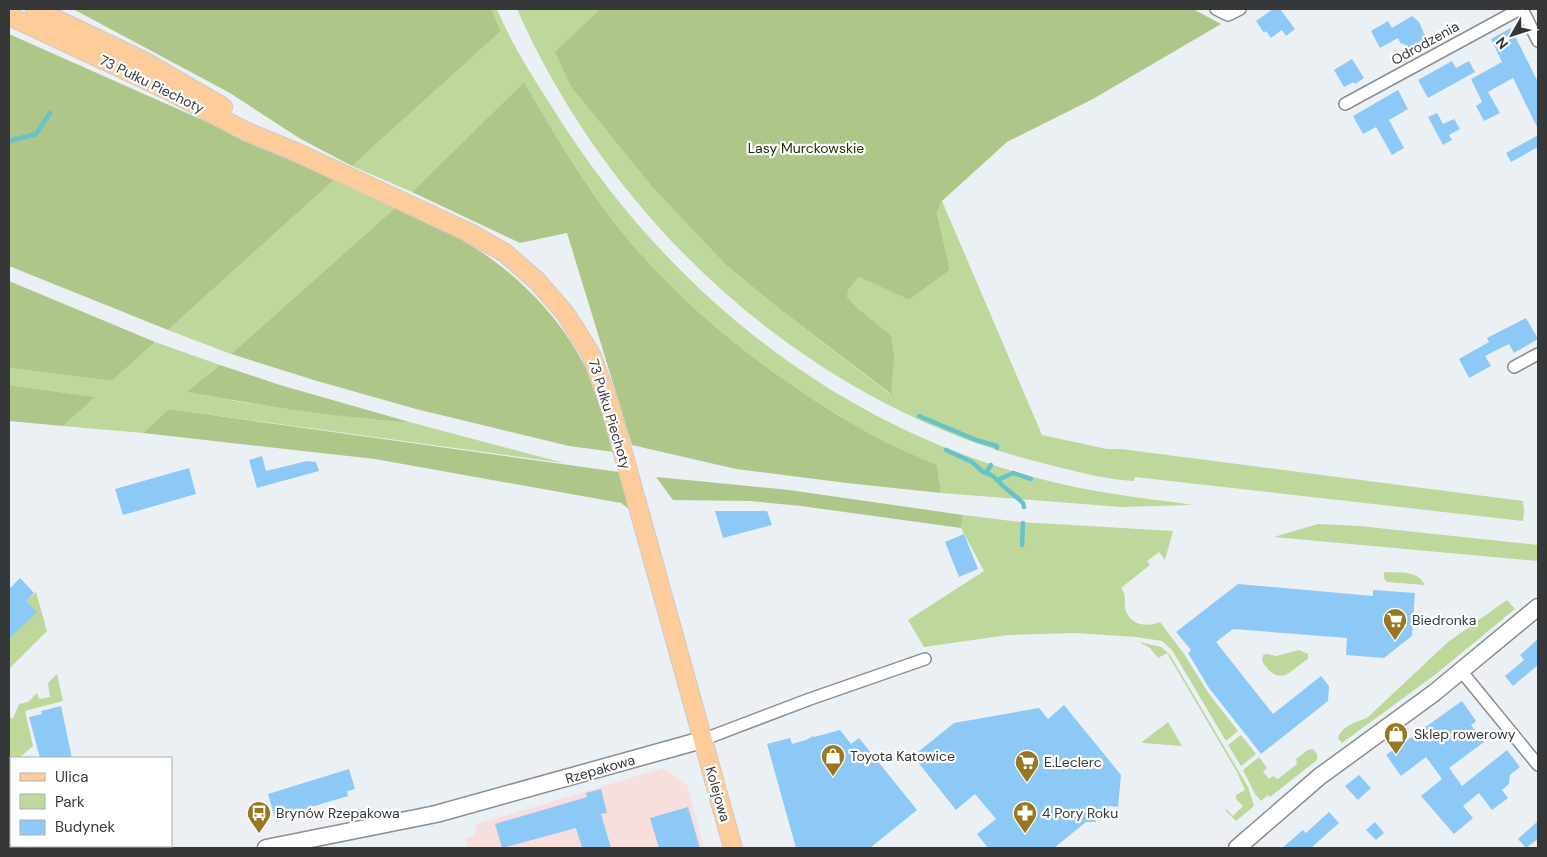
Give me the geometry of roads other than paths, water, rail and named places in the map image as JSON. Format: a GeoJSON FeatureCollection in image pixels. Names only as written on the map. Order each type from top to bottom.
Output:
{"type":"FeatureCollection","features":[{"type":"Feature","properties":{"kind":"main road","name":"73 Pułku Piechoty"},"geometry":{"type":"LineString","coordinates":[[35,9],[142,60],[244,119],[296,152]]}},
{"type":"Feature","properties":{"kind":"main road","name":"73 Pułku Piechoty"},"geometry":{"type":"LineString","coordinates":[[9,16],[165,89],[247,132],[296,152],[470,234],[505,253],[536,281],[565,313],[591,354],[600,376],[702,740]]}},
{"type":"Feature","properties":{"kind":"main road","name":"Kolejowa"},"geometry":{"type":"LineString","coordinates":[[702,740],[733,848]]}},
{"type":"Feature","properties":{"kind":"street"},"geometry":{"type":"LineString","coordinates":[[1216,9],[1225,14],[1235,12]]}},
{"type":"Feature","properties":{"kind":"street","name":"Odrodzenia"},"geometry":{"type":"LineString","coordinates":[[1346,104],[1521,9],[1538,41]]}},
{"type":"Feature","properties":{"kind":"street"},"geometry":{"type":"LineString","coordinates":[[1514,367],[1538,354]]}},
{"type":"Feature","properties":{"kind":"street"},"geometry":{"type":"LineString","coordinates":[[1237,848],[1319,777],[1462,672],[1538,607]]}},
{"type":"Feature","properties":{"kind":"street","name":"Rzepakowa"},"geometry":{"type":"LineString","coordinates":[[266,848],[436,814],[702,740],[766,715],[925,659]]}},
{"type":"Feature","properties":{"kind":"street"},"geometry":{"type":"LineString","coordinates":[[1462,672],[1538,765]]}},
{"type":"Feature","properties":{"kind":"waterway"},"geometry":{"type":"LineString","coordinates":[[9,141],[36,134],[50,113]]}},
{"type":"Feature","properties":{"kind":"waterway"},"geometry":{"type":"LineString","coordinates":[[919,416],[976,440],[997,446],[997,448]]}},
{"type":"Feature","properties":{"kind":"waterway"},"geometry":{"type":"LineString","coordinates":[[946,450],[972,462],[983,472],[997,479],[1023,503],[1024,507]]}},
{"type":"Feature","properties":{"kind":"waterway"},"geometry":{"type":"LineString","coordinates":[[986,472],[991,465]]}},
{"type":"Feature","properties":{"kind":"waterway"},"geometry":{"type":"LineString","coordinates":[[998,480],[1013,473],[1031,479]]}},
{"type":"Feature","properties":{"kind":"waterway"},"geometry":{"type":"LineString","coordinates":[[1022,545],[1023,523]]}},
{"type":"Feature","properties":{"kind":"place","name":"Biedronka"},"geometry":{"type":"Point","coordinates":[1395,641]}},
{"type":"Feature","properties":{"kind":"place","name":"Sklep rowerowy"},"geometry":{"type":"Point","coordinates":[1396,755]}},
{"type":"Feature","properties":{"kind":"place","name":"Toyota Katowice"},"geometry":{"type":"Point","coordinates":[833,777]}},
{"type":"Feature","properties":{"kind":"place","name":"E.Leclerc"},"geometry":{"type":"Point","coordinates":[1027,783]}},
{"type":"Feature","properties":{"kind":"place","name":"Brynów Rzepakowa"},"geometry":{"type":"Point","coordinates":[259,834]}},
{"type":"Feature","properties":{"kind":"place","name":"4 Pory Roku"},"geometry":{"type":"Point","coordinates":[1025,834]}},
{"type":"Feature","properties":{"kind":"park label","name":"Lasy Murckowskie"},"geometry":{"type":"Point","coordinates":[806,148]}}]}
